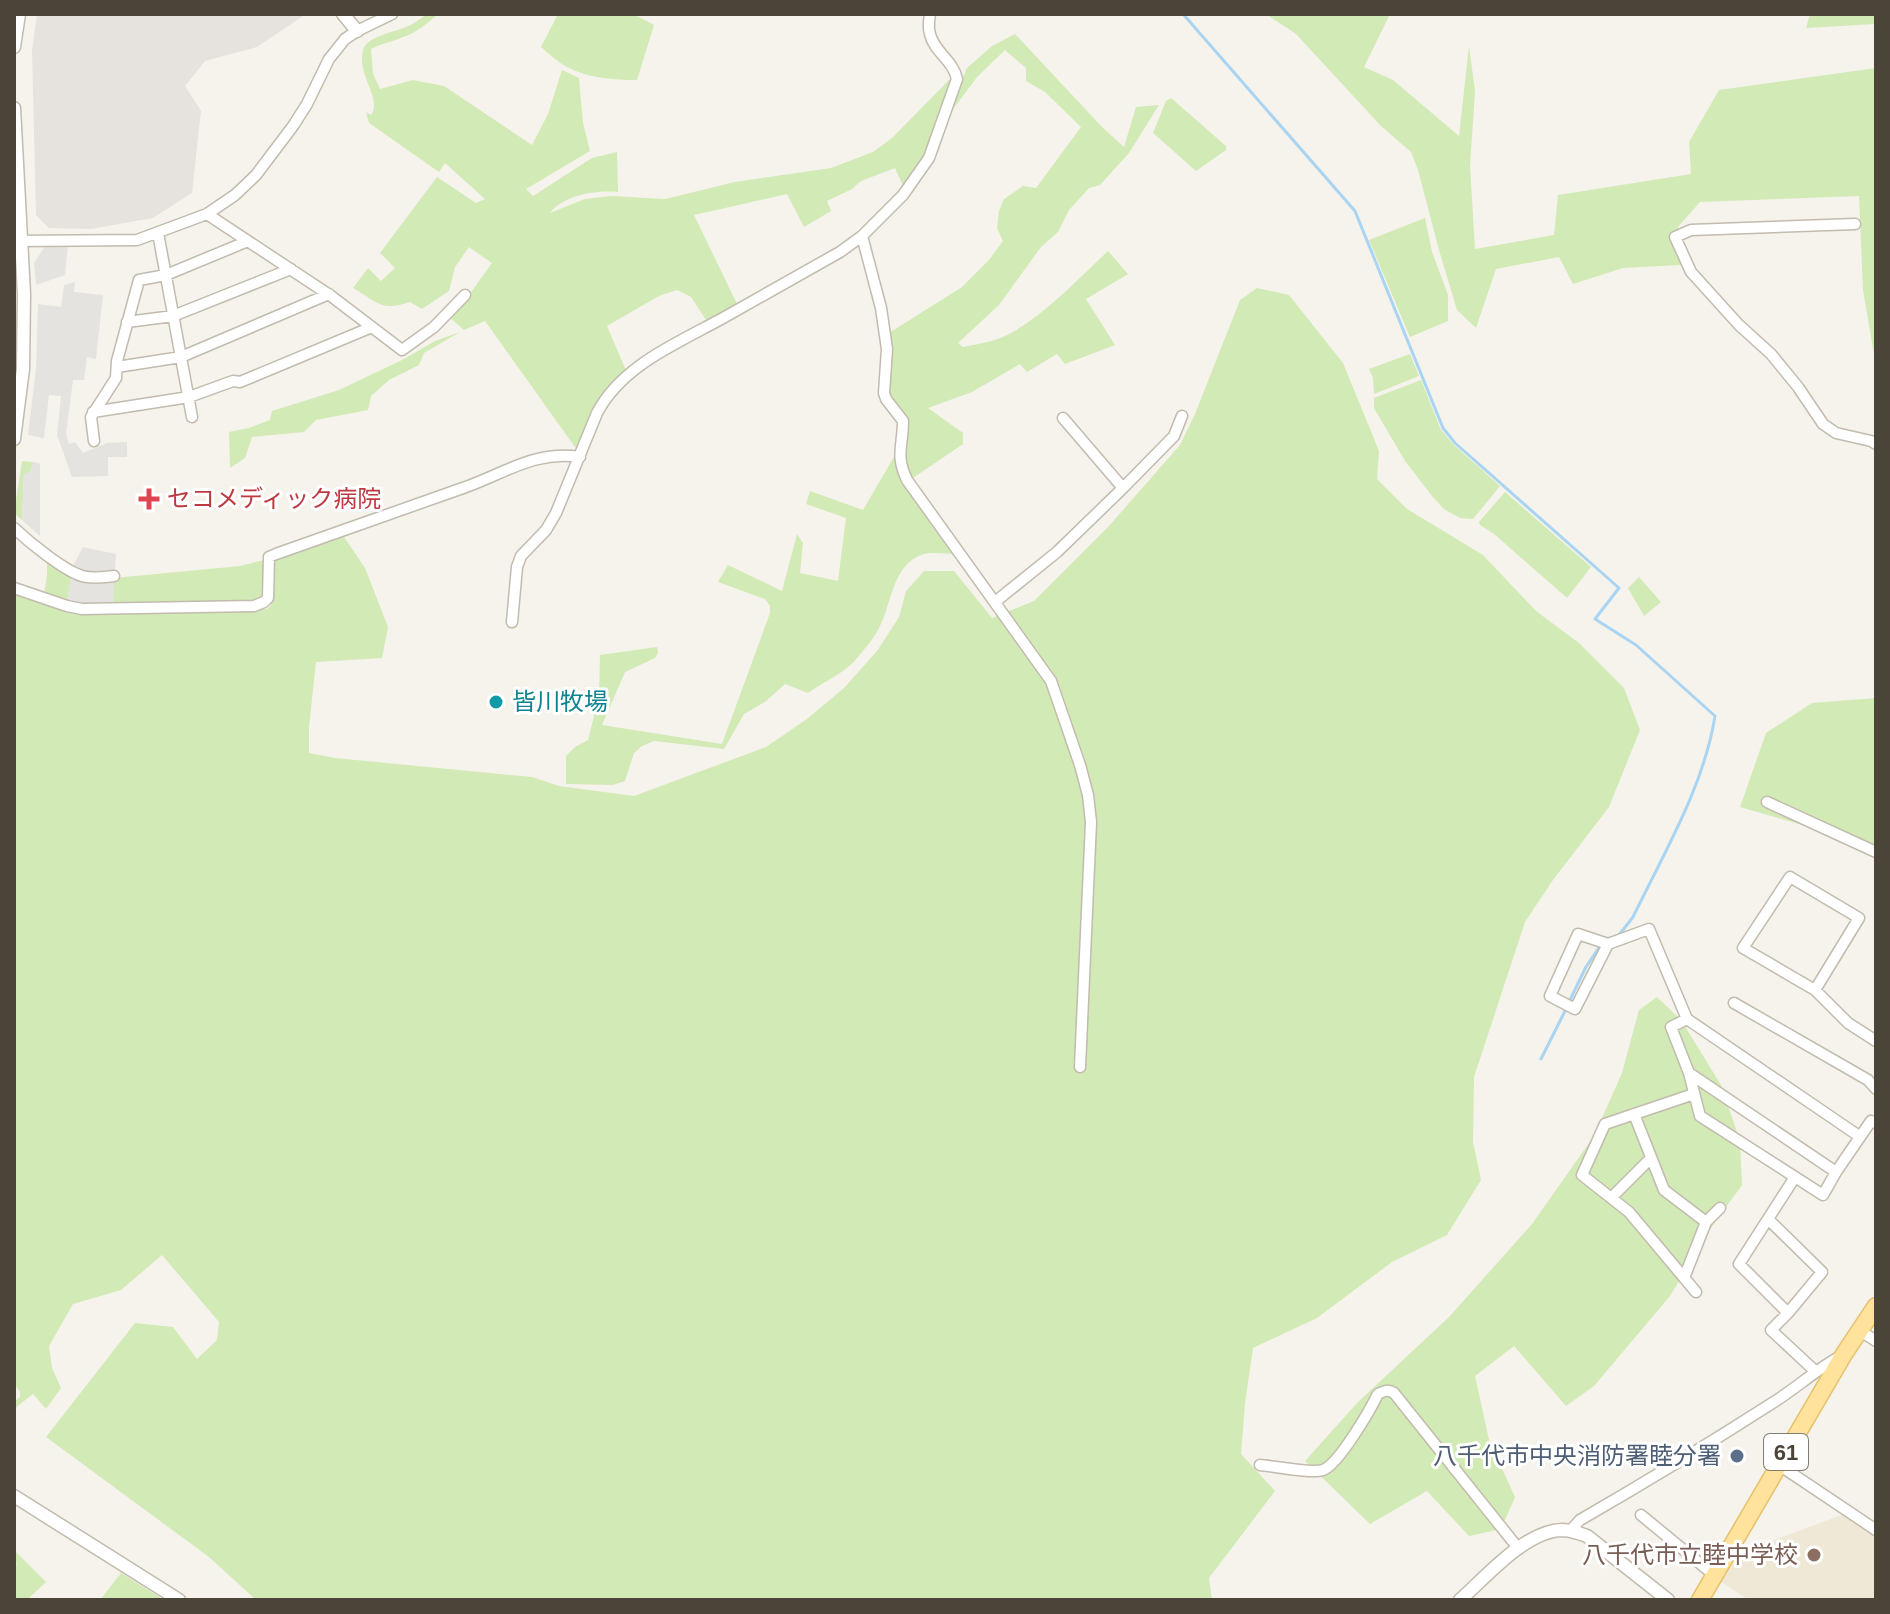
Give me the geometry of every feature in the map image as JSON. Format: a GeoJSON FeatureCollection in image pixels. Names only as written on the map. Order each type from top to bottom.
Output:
{"type":"FeatureCollection","features":[{"type":"Feature","properties":{"kind":"main road","name":"61"},"geometry":{"type":"LineString","coordinates":[[1700,1600],[1844,1354],[1876,1306]]}},
{"type":"Feature","properties":{"kind":"street"},"geometry":{"type":"LineString","coordinates":[[14,47],[19,14]]}},
{"type":"Feature","properties":{"kind":"street"},"geometry":{"type":"LineString","coordinates":[[343,14],[357,31]]}},
{"type":"Feature","properties":{"kind":"street"},"geometry":{"type":"LineString","coordinates":[[18,241],[137,240],[207,214],[235,195],[256,175],[300,115],[329,59],[345,39],[392,14]]}},
{"type":"Feature","properties":{"kind":"street"},"geometry":{"type":"LineString","coordinates":[[512,622],[517,567],[521,556],[546,530],[556,513],[604,400],[649,358],[840,252],[862,236],[903,195],[929,158],[957,79],[929,32],[930,14]]}},
{"type":"Feature","properties":{"kind":"street"},"geometry":{"type":"LineString","coordinates":[[14,108],[23,369],[14,439]]}},
{"type":"Feature","properties":{"kind":"street"},"geometry":{"type":"LineString","coordinates":[[207,214],[329,294],[402,350],[434,327],[465,295]]}},
{"type":"Feature","properties":{"kind":"street"},"geometry":{"type":"LineString","coordinates":[[1855,224],[1691,230],[1675,237],[1691,272],[1739,325],[1771,354],[1823,424],[1836,433],[1876,444]]}},
{"type":"Feature","properties":{"kind":"street"},"geometry":{"type":"LineString","coordinates":[[158,233],[192,417]]}},
{"type":"Feature","properties":{"kind":"street"},"geometry":{"type":"LineString","coordinates":[[862,236],[881,308],[887,349],[884,393],[903,421],[899,454],[901,467],[907,480],[1051,681],[1088,795],[1091,822],[1080,1067]]}},
{"type":"Feature","properties":{"kind":"street"},"geometry":{"type":"LineString","coordinates":[[94,441],[91,417],[116,378],[139,280],[166,275],[248,241]]}},
{"type":"Feature","properties":{"kind":"street"},"geometry":{"type":"LineString","coordinates":[[127,322],[173,316],[291,269]]}},
{"type":"Feature","properties":{"kind":"street"},"geometry":{"type":"LineString","coordinates":[[117,367],[181,357],[329,294]]}},
{"type":"Feature","properties":{"kind":"street"},"geometry":{"type":"LineString","coordinates":[[93,412],[189,397],[233,381],[240,382],[372,327]]}},
{"type":"Feature","properties":{"kind":"street"},"geometry":{"type":"LineString","coordinates":[[995,602],[1057,552],[1123,488],[1174,436],[1182,416]]}},
{"type":"Feature","properties":{"kind":"street"},"geometry":{"type":"LineString","coordinates":[[1063,418],[1123,488]]}},
{"type":"Feature","properties":{"kind":"street"},"geometry":{"type":"LineString","coordinates":[[14,588],[82,609],[254,606],[268,598],[269,557],[476,484],[527,461],[563,454],[580,457]]}},
{"type":"Feature","properties":{"kind":"street"},"geometry":{"type":"LineString","coordinates":[[14,528],[30,543],[76,573],[90,577],[114,576]]}},
{"type":"Feature","properties":{"kind":"street"},"geometry":{"type":"LineString","coordinates":[[1767,802],[1876,852]]}},
{"type":"Feature","properties":{"kind":"street"},"geometry":{"type":"LineString","coordinates":[[1815,990],[1859,918],[1790,877],[1743,948],[1815,990],[1848,1023],[1876,1041]]}},
{"type":"Feature","properties":{"kind":"street"},"geometry":{"type":"LineString","coordinates":[[1608,944],[1575,1009],[1550,996],[1578,934],[1608,944],[1649,929],[1687,1019],[1859,1136]]}},
{"type":"Feature","properties":{"kind":"street"},"geometry":{"type":"LineString","coordinates":[[1734,1003],[1868,1080],[1876,1089]]}},
{"type":"Feature","properties":{"kind":"street"},"geometry":{"type":"LineString","coordinates":[[1687,1019],[1671,1027],[1689,1073],[1700,1116],[1823,1195],[1859,1136],[1871,1121],[1876,1123]]}},
{"type":"Feature","properties":{"kind":"street"},"geometry":{"type":"LineString","coordinates":[[1689,1073],[1836,1172]]}},
{"type":"Feature","properties":{"kind":"street"},"geometry":{"type":"LineString","coordinates":[[1694,1094],[1605,1124],[1582,1175],[1629,1212],[1696,1292]]}},
{"type":"Feature","properties":{"kind":"street"},"geometry":{"type":"LineString","coordinates":[[1634,1114],[1664,1190],[1706,1222]]}},
{"type":"Feature","properties":{"kind":"street"},"geometry":{"type":"LineString","coordinates":[[1611,1198],[1651,1158]]}},
{"type":"Feature","properties":{"kind":"street"},"geometry":{"type":"LineString","coordinates":[[1788,1313],[1739,1264],[1795,1177]]}},
{"type":"Feature","properties":{"kind":"street"},"geometry":{"type":"LineString","coordinates":[[1684,1278],[1706,1222],[1720,1208]]}},
{"type":"Feature","properties":{"kind":"street"},"geometry":{"type":"LineString","coordinates":[[1768,1219],[1822,1272],[1771,1330],[1815,1371]]}},
{"type":"Feature","properties":{"kind":"street"},"geometry":{"type":"LineString","coordinates":[[1859,1330],[1876,1341]]}},
{"type":"Feature","properties":{"kind":"street"},"geometry":{"type":"LineString","coordinates":[[1571,1530],[1580,1520],[1679,1462],[1844,1354]]}},
{"type":"Feature","properties":{"kind":"street"},"geometry":{"type":"LineString","coordinates":[[1260,1465],[1312,1471],[1326,1468],[1350,1442],[1378,1394],[1390,1390],[1518,1548]]}},
{"type":"Feature","properties":{"kind":"street"},"geometry":{"type":"LineString","coordinates":[[1779,1465],[1875,1527]]}},
{"type":"Feature","properties":{"kind":"street"},"geometry":{"type":"LineString","coordinates":[[16,1500],[179,1600]]}},
{"type":"Feature","properties":{"kind":"street"},"geometry":{"type":"LineString","coordinates":[[1641,1515],[1714,1575]]}},
{"type":"Feature","properties":{"kind":"street"},"geometry":{"type":"LineString","coordinates":[[1460,1600],[1518,1548],[1541,1536],[1571,1530],[1587,1536],[1668,1600]]}},
{"type":"Feature","properties":{"kind":"shaded area"},"geometry":{"type":"Polygon","coordinates":[[[37,14],[306,14],[257,47],[205,61],[185,86],[201,111],[192,193],[153,218],[91,229],[49,228],[36,215],[32,51],[37,14]]]}},
{"type":"Feature","properties":{"kind":"shaded area"},"geometry":{"type":"Polygon","coordinates":[[[68,244],[65,275],[36,285],[34,263],[46,245],[68,244]]]}},
{"type":"Feature","properties":{"kind":"shaded area"},"geometry":{"type":"Polygon","coordinates":[[[75,282],[74,292],[103,295],[96,359],[87,357],[84,380],[73,380],[66,434],[69,444],[75,442],[83,453],[107,443],[127,442],[127,457],[108,457],[108,476],[72,477],[57,435],[61,396],[49,395],[44,438],[28,435],[36,369],[38,304],[61,307],[64,285],[75,282]]]}},
{"type":"Feature","properties":{"kind":"shaded area"},"geometry":{"type":"Polygon","coordinates":[[[33,462],[40,465],[40,536],[22,520],[24,474],[31,471],[33,462]]]}},
{"type":"Feature","properties":{"kind":"shaded area"},"geometry":{"type":"Polygon","coordinates":[[[83,547],[116,554],[114,607],[67,603],[72,568],[83,547]]]}},
{"type":"Feature","properties":{"kind":"shaded area","name":"八千代市立睦中学校"},"geometry":{"type":"Polygon","coordinates":[[[1847,1513],[1876,1532],[1876,1600],[1749,1600],[1721,1582],[1739,1548],[1749,1559],[1774,1540],[1847,1513]]]}},
{"type":"Feature","properties":{"kind":"green space"},"geometry":{"type":"Polygon","coordinates":[[[427,14],[438,14],[413,33],[371,49],[373,74],[380,89],[413,80],[444,86],[532,145],[548,114],[562,70],[579,78],[583,123],[590,151],[526,189],[533,196],[592,158],[617,152],[618,192],[581,195],[563,202],[550,213],[585,199],[611,196],[665,199],[735,182],[831,168],[873,152],[892,138],[951,78],[953,80],[925,156],[903,186],[895,168],[861,181],[827,201],[831,211],[804,227],[787,194],[694,215],[738,306],[708,323],[691,297],[677,290],[659,296],[607,326],[627,373],[577,450],[485,321],[464,330],[449,317],[492,263],[469,247],[455,267],[449,291],[422,309],[410,302],[386,306],[353,288],[368,268],[381,281],[395,268],[380,253],[437,177],[476,203],[485,199],[445,163],[439,172],[369,123],[366,112],[371,115],[374,102],[363,68],[363,50],[375,38],[412,24],[427,14]]]}},
{"type":"Feature","properties":{"kind":"green space"},"geometry":{"type":"Polygon","coordinates":[[[558,14],[633,14],[654,25],[637,80],[584,74],[550,55],[541,47],[558,14]]]}},
{"type":"Feature","properties":{"kind":"green space"},"geometry":{"type":"Polygon","coordinates":[[[1266,14],[1390,14],[1364,67],[1393,80],[1459,136],[1469,46],[1475,91],[1470,166],[1475,249],[1554,235],[1558,195],[1691,174],[1689,142],[1719,90],[1876,68],[1876,366],[1863,290],[1859,196],[1700,202],[1678,227],[1682,265],[1623,268],[1573,284],[1559,257],[1496,269],[1476,328],[1457,310],[1411,152],[1381,126],[1296,34],[1266,14]]]}},
{"type":"Feature","properties":{"kind":"green space"},"geometry":{"type":"Polygon","coordinates":[[[1810,14],[1876,14],[1876,24],[1806,28],[1810,14]]]}},
{"type":"Feature","properties":{"kind":"green space"},"geometry":{"type":"Polygon","coordinates":[[[1015,34],[1124,147],[1136,107],[1159,105],[1129,153],[1100,185],[1089,188],[1069,210],[1058,232],[1041,247],[999,305],[958,343],[963,347],[988,342],[1024,325],[1062,295],[1108,251],[1128,274],[1086,299],[1115,345],[1065,364],[1057,354],[1027,372],[1020,364],[972,392],[928,408],[963,433],[963,444],[910,480],[903,454],[906,418],[886,393],[889,333],[962,287],[988,261],[1003,241],[997,228],[1004,199],[1023,186],[1036,188],[1081,127],[1045,92],[1026,81],[1026,68],[1005,50],[977,77],[945,120],[967,68],[992,46],[1015,34]]]}},
{"type":"Feature","properties":{"kind":"green space"},"geometry":{"type":"Polygon","coordinates":[[[1171,98],[1226,146],[1226,150],[1196,171],[1153,133],[1166,101],[1171,98]]]}},
{"type":"Feature","properties":{"kind":"green space"},"geometry":{"type":"Polygon","coordinates":[[[1425,218],[1432,252],[1448,295],[1448,321],[1410,337],[1369,240],[1425,218]]]}},
{"type":"Feature","properties":{"kind":"green space"},"geometry":{"type":"Polygon","coordinates":[[[1257,288],[1289,295],[1343,363],[1379,451],[1377,479],[1407,509],[1483,555],[1536,611],[1579,643],[1624,688],[1640,730],[1609,807],[1525,922],[1474,1077],[1473,1142],[1481,1180],[1447,1235],[1392,1262],[1317,1318],[1253,1348],[1241,1454],[1275,1491],[1209,1578],[1212,1600],[256,1600],[209,1557],[46,1437],[135,1323],[173,1327],[197,1359],[217,1340],[219,1322],[162,1255],[121,1290],[73,1304],[49,1346],[52,1368],[61,1388],[46,1409],[33,1394],[14,1409],[20,1392],[14,1383],[14,592],[109,612],[267,609],[271,606],[273,559],[342,534],[365,568],[388,627],[382,658],[316,662],[309,753],[532,777],[559,786],[634,796],[766,747],[807,719],[844,688],[877,651],[899,617],[906,591],[924,571],[954,571],[992,618],[1034,601],[1109,526],[1180,445],[1240,300],[1257,288]]]}},
{"type":"Feature","properties":{"kind":"green space"},"geometry":{"type":"Polygon","coordinates":[[[460,332],[424,353],[419,365],[389,380],[371,396],[368,410],[316,420],[304,432],[252,437],[245,458],[230,468],[229,432],[270,420],[272,411],[339,390],[435,341],[460,332]]]}},
{"type":"Feature","properties":{"kind":"green space"},"geometry":{"type":"Polygon","coordinates":[[[1410,354],[1419,376],[1374,394],[1369,369],[1410,354]]]}},
{"type":"Feature","properties":{"kind":"green space"},"geometry":{"type":"Polygon","coordinates":[[[1421,380],[1441,430],[1500,486],[1473,519],[1460,518],[1444,509],[1432,496],[1405,461],[1374,408],[1374,398],[1421,380]]]}},
{"type":"Feature","properties":{"kind":"green space"},"geometry":{"type":"Polygon","coordinates":[[[895,455],[911,494],[956,554],[924,554],[906,566],[895,584],[878,630],[853,663],[808,693],[785,684],[765,702],[744,714],[724,749],[654,741],[634,753],[625,781],[613,785],[566,784],[566,756],[588,740],[599,696],[600,655],[657,647],[658,653],[655,658],[625,672],[602,725],[722,744],[770,613],[765,599],[718,582],[728,565],[782,591],[797,534],[803,543],[800,573],[838,581],[846,518],[806,504],[810,491],[863,510],[895,455]]]}},
{"type":"Feature","properties":{"kind":"green space"},"geometry":{"type":"Polygon","coordinates":[[[22,461],[33,462],[31,471],[24,475],[22,520],[14,513],[22,461]]]}},
{"type":"Feature","properties":{"kind":"green space"},"geometry":{"type":"Polygon","coordinates":[[[1505,492],[1591,567],[1567,598],[1480,525],[1479,522],[1505,492]]]}},
{"type":"Feature","properties":{"kind":"green space"},"geometry":{"type":"Polygon","coordinates":[[[49,561],[72,572],[67,603],[44,594],[49,561]]]}},
{"type":"Feature","properties":{"kind":"green space"},"geometry":{"type":"Polygon","coordinates":[[[264,561],[267,591],[260,601],[113,604],[114,578],[240,566],[264,561]]]}},
{"type":"Feature","properties":{"kind":"green space"},"geometry":{"type":"Polygon","coordinates":[[[1639,577],[1661,602],[1644,616],[1628,588],[1639,577]]]}},
{"type":"Feature","properties":{"kind":"green space"},"geometry":{"type":"Polygon","coordinates":[[[1876,698],[1876,846],[1740,807],[1766,733],[1812,703],[1876,698]]]}},
{"type":"Feature","properties":{"kind":"green space"},"geometry":{"type":"Polygon","coordinates":[[[1657,997],[1681,1020],[1721,1085],[1740,1141],[1742,1185],[1713,1225],[1670,1296],[1594,1386],[1566,1406],[1514,1346],[1475,1376],[1489,1440],[1515,1497],[1501,1529],[1469,1536],[1427,1491],[1370,1524],[1305,1461],[1358,1402],[1449,1317],[1532,1224],[1594,1136],[1622,1073],[1639,1010],[1657,997]]]}},
{"type":"Feature","properties":{"kind":"green space"},"geometry":{"type":"Polygon","coordinates":[[[14,1550],[46,1582],[27,1600],[14,1600],[14,1567],[17,1564],[14,1550]]]}},
{"type":"Feature","properties":{"kind":"green space"},"geometry":{"type":"Polygon","coordinates":[[[121,1573],[164,1600],[100,1600],[121,1573]]]}},
{"type":"Feature","properties":{"kind":"waterway"},"geometry":{"type":"LineString","coordinates":[[1183,14],[1355,211],[1443,428],[1455,443],[1619,588],[1595,619],[1636,645],[1715,716],[1702,768],[1670,844],[1633,917],[1619,935],[1604,940]]}},
{"type":"Feature","properties":{"kind":"waterway"},"geometry":{"type":"LineString","coordinates":[[1569,1002],[1600,946]]}},
{"type":"Feature","properties":{"kind":"waterway"},"geometry":{"type":"LineString","coordinates":[[1541,1059],[1566,1009]]}},
{"type":"Feature","properties":{"kind":"place","name":"セコメディック病院"},"geometry":{"type":"Point","coordinates":[149,499]}},
{"type":"Feature","properties":{"kind":"place","name":"皆川牧場"},"geometry":{"type":"Point","coordinates":[496,702]}},
{"type":"Feature","properties":{"kind":"place","name":"八千代市中央消防署睦分署"},"geometry":{"type":"Point","coordinates":[1737,1456]}},
{"type":"Feature","properties":{"kind":"place","name":"八千代市立睦中学校"},"geometry":{"type":"Point","coordinates":[1814,1555]}}]}
